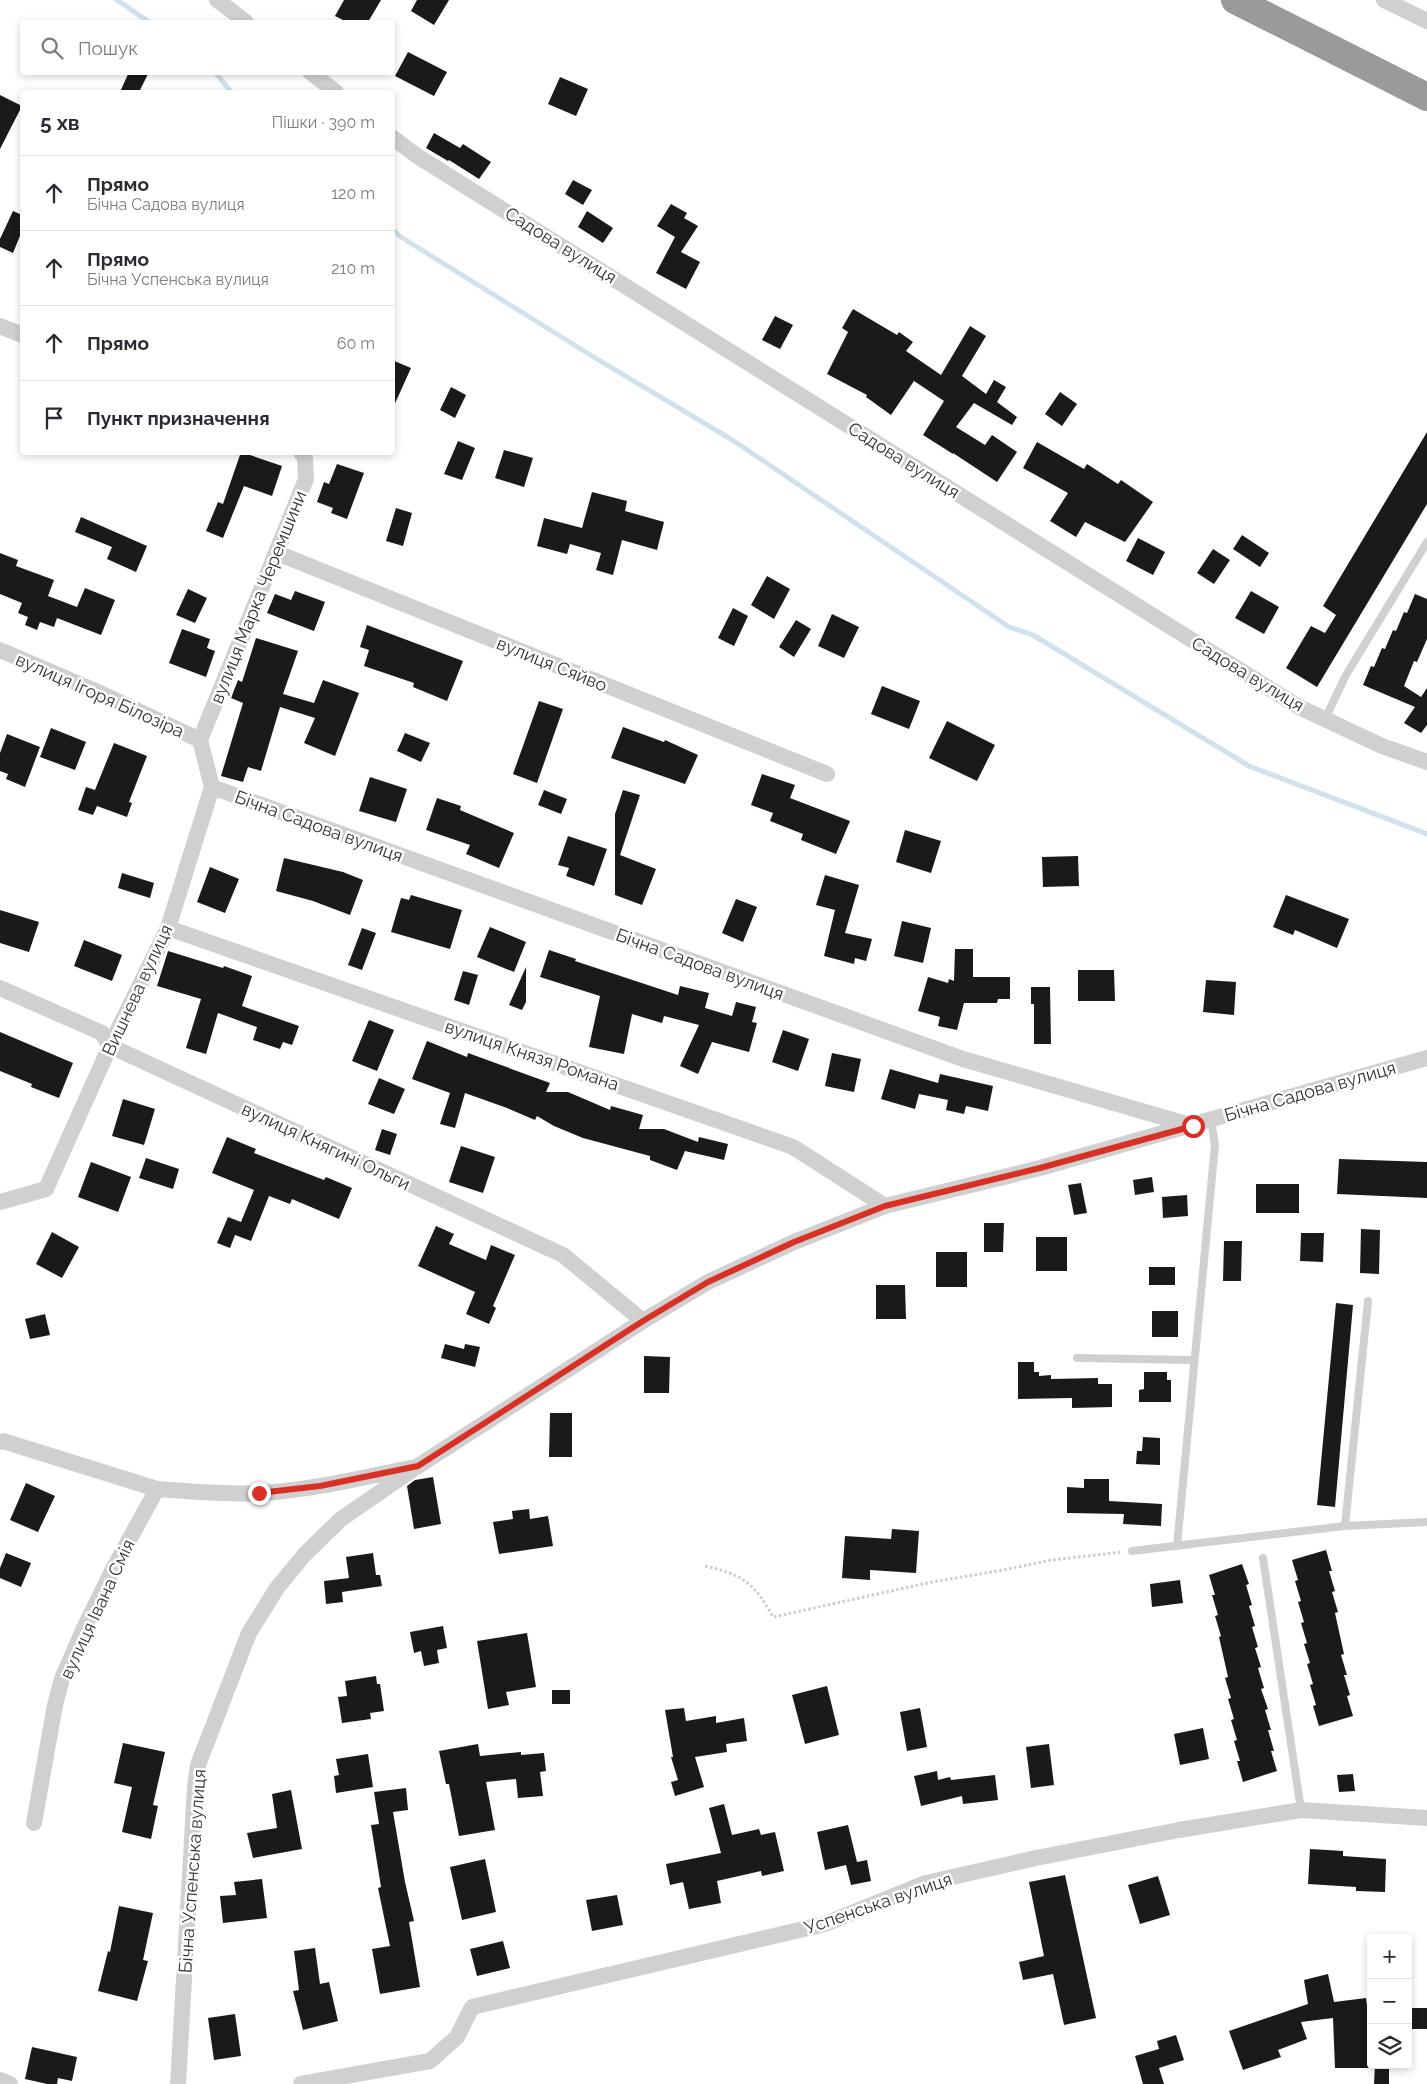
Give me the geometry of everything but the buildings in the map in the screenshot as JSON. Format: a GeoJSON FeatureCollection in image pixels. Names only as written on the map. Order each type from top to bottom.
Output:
{"type":"FeatureCollection","features":[{"type":"Feature","properties":{"kind":"highway"},"geometry":{"type":"LineString","coordinates":[[1235,0],[1427,98]]}},
{"type":"Feature","properties":{"kind":"street"},"geometry":{"type":"LineString","coordinates":[[217,0],[243,20]]}},
{"type":"Feature","properties":{"kind":"street"},"geometry":{"type":"LineString","coordinates":[[1384,0],[1427,21]]}},
{"type":"Feature","properties":{"kind":"street"},"geometry":{"type":"LineString","coordinates":[[314,75],[333,90]]}},
{"type":"Feature","properties":{"kind":"street","name":"Садова вулиця"},"geometry":{"type":"LineString","coordinates":[[395,139],[417,156],[1299,706],[1382,746],[1427,762]]}},
{"type":"Feature","properties":{"kind":"street"},"geometry":{"type":"LineString","coordinates":[[0,326],[20,334]]}},
{"type":"Feature","properties":{"kind":"street","name":"вулиця Марка Черемшини"},"geometry":{"type":"LineString","coordinates":[[200,740],[306,479],[306,458],[304,455]]}},
{"type":"Feature","properties":{"kind":"street","name":"вулиця Сяйво"},"geometry":{"type":"LineString","coordinates":[[277,554],[826,774]]}},
{"type":"Feature","properties":{"kind":"street","name":"вулиця Ігоря Білозіра"},"geometry":{"type":"LineString","coordinates":[[0,650],[98,692],[200,740]]}},
{"type":"Feature","properties":{"kind":"street"},"geometry":{"type":"LineString","coordinates":[[200,740],[212,787]]}},
{"type":"Feature","properties":{"kind":"street","name":"Вишнева вулиця"},"geometry":{"type":"LineString","coordinates":[[0,1202],[46,1189],[110,1046],[168,928],[212,787]]}},
{"type":"Feature","properties":{"kind":"street","name":"Бічна Садова вулиця"},"geometry":{"type":"LineString","coordinates":[[212,787],[963,1059],[1193,1126]]}},
{"type":"Feature","properties":{"kind":"street","name":"вулиця Князя Романа"},"geometry":{"type":"LineString","coordinates":[[168,928],[793,1146],[885,1206]]}},
{"type":"Feature","properties":{"kind":"street","name":"вулиця Княгині Ольги"},"geometry":{"type":"LineString","coordinates":[[0,988],[102,1033],[110,1046],[564,1255],[643,1321]]}},
{"type":"Feature","properties":{"kind":"street","name":"Бічна Садова вулиця"},"geometry":{"type":"LineString","coordinates":[[885,1206],[1040,1168],[1427,1058]]}},
{"type":"Feature","properties":{"kind":"street","name":"Бічна Успенська вулиця"},"geometry":{"type":"LineString","coordinates":[[178,2084],[195,1787],[198,1766],[249,1633],[277,1588],[305,1554],[342,1519],[418,1466],[643,1321],[708,1282],[794,1242],[885,1206]]}},
{"type":"Feature","properties":{"kind":"street"},"geometry":{"type":"LineString","coordinates":[[0,1442],[4,1441],[157,1489],[259,1493],[320,1486],[418,1466]]}},
{"type":"Feature","properties":{"kind":"street","name":"вулиця Івана Смія"},"geometry":{"type":"LineString","coordinates":[[34,1823],[55,1705],[62,1679],[112,1571],[157,1489]]}},
{"type":"Feature","properties":{"kind":"street","name":"Успенська вулиця"},"geometry":{"type":"LineString","coordinates":[[301,2084],[430,2061],[457,2037],[472,2007],[825,1924],[926,1883],[1036,1858],[1170,1832],[1301,1810],[1427,1818]]}},
{"type":"Feature","properties":{"kind":"street"},"geometry":{"type":"LineString","coordinates":[[0,2080],[10,2084]]}},
{"type":"Feature","properties":{"kind":"lane"},"geometry":{"type":"LineString","coordinates":[[1325,719],[1346,675],[1427,542]]}},
{"type":"Feature","properties":{"kind":"lane"},"geometry":{"type":"LineString","coordinates":[[1177,1546],[1215,1145],[1211,1120]]}},
{"type":"Feature","properties":{"kind":"lane"},"geometry":{"type":"LineString","coordinates":[[1345,1526],[1368,1301]]}},
{"type":"Feature","properties":{"kind":"lane"},"geometry":{"type":"LineString","coordinates":[[1077,1358],[1194,1360]]}},
{"type":"Feature","properties":{"kind":"lane"},"geometry":{"type":"LineString","coordinates":[[1132,1551],[1345,1526],[1427,1522]]}},
{"type":"Feature","properties":{"kind":"lane"},"geometry":{"type":"LineString","coordinates":[[1263,1558],[1301,1810]]}},
{"type":"Feature","properties":{"kind":"path"},"geometry":{"type":"LineString","coordinates":[[706,1566],[725,1570],[746,1580],[763,1598],[773,1617],[932,1582],[1052,1560],[1132,1551]]}},
{"type":"Feature","properties":{"kind":"waterway"},"geometry":{"type":"LineString","coordinates":[[117,0],[146,20]]}},
{"type":"Feature","properties":{"kind":"waterway"},"geometry":{"type":"LineString","coordinates":[[217,75],[229,90]]}},
{"type":"Feature","properties":{"kind":"waterway"},"geometry":{"type":"LineString","coordinates":[[395,232],[592,356],[734,441],[1009,627],[1033,635],[1249,766],[1427,834]]}},
{"type":"Feature","properties":{"kind":"route"},"geometry":{"type":"LineString","coordinates":[[259,1493],[320,1486],[418,1466],[643,1321],[708,1282],[794,1242],[885,1206],[1040,1168],[1193,1126]]}}]}
